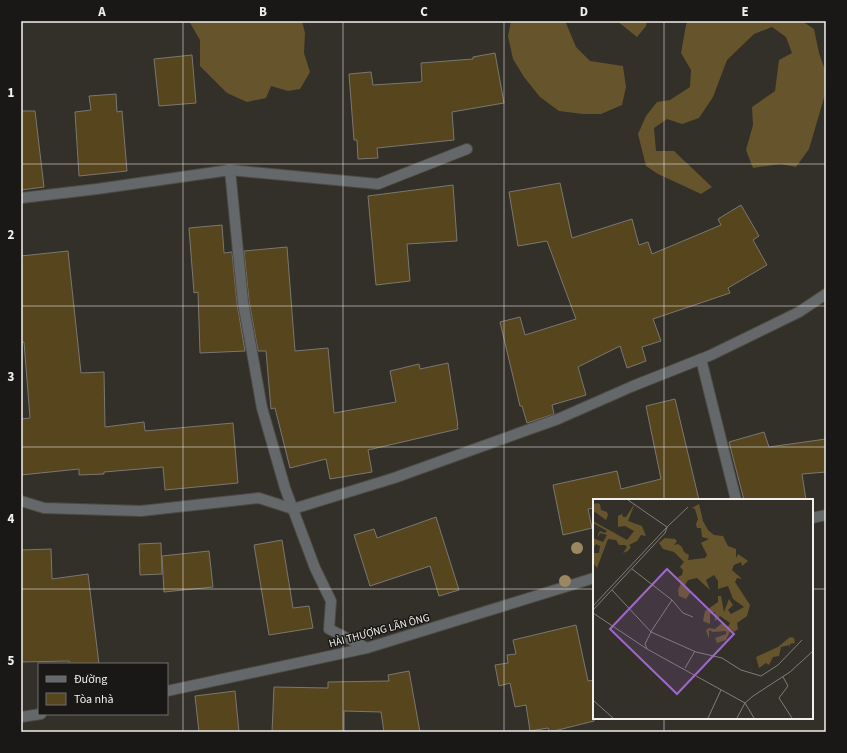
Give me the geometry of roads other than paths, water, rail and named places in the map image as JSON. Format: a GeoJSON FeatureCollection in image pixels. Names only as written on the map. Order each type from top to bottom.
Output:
{"type":"FeatureCollection","features":[{"type":"Feature","properties":{"kind":"street"},"geometry":{"type":"LineString","coordinates":[[21,198],[230,170],[378,184],[467,149]]}},
{"type":"Feature","properties":{"kind":"street"},"geometry":{"type":"LineString","coordinates":[[230,170],[243,302],[262,408],[285,488],[315,568],[331,601],[329,629],[367,648]]}},
{"type":"Feature","properties":{"kind":"street"},"geometry":{"type":"LineString","coordinates":[[21,501],[44,508],[141,511],[259,498],[293,509],[394,478],[558,419],[633,386],[701,359],[799,312],[826,294]]}},
{"type":"Feature","properties":{"kind":"street"},"geometry":{"type":"LineString","coordinates":[[701,359],[736,499]]}},
{"type":"Feature","properties":{"kind":"street"},"geometry":{"type":"LineString","coordinates":[[813,518],[826,515]]}},
{"type":"Feature","properties":{"kind":"street","name":"HẢI THƯỢNG LÃN ÔNG"},"geometry":{"type":"LineString","coordinates":[[168,691],[367,648],[593,578]]}},
{"type":"Feature","properties":{"kind":"street"},"geometry":{"type":"LineString","coordinates":[[21,717],[38,714]]}}]}
